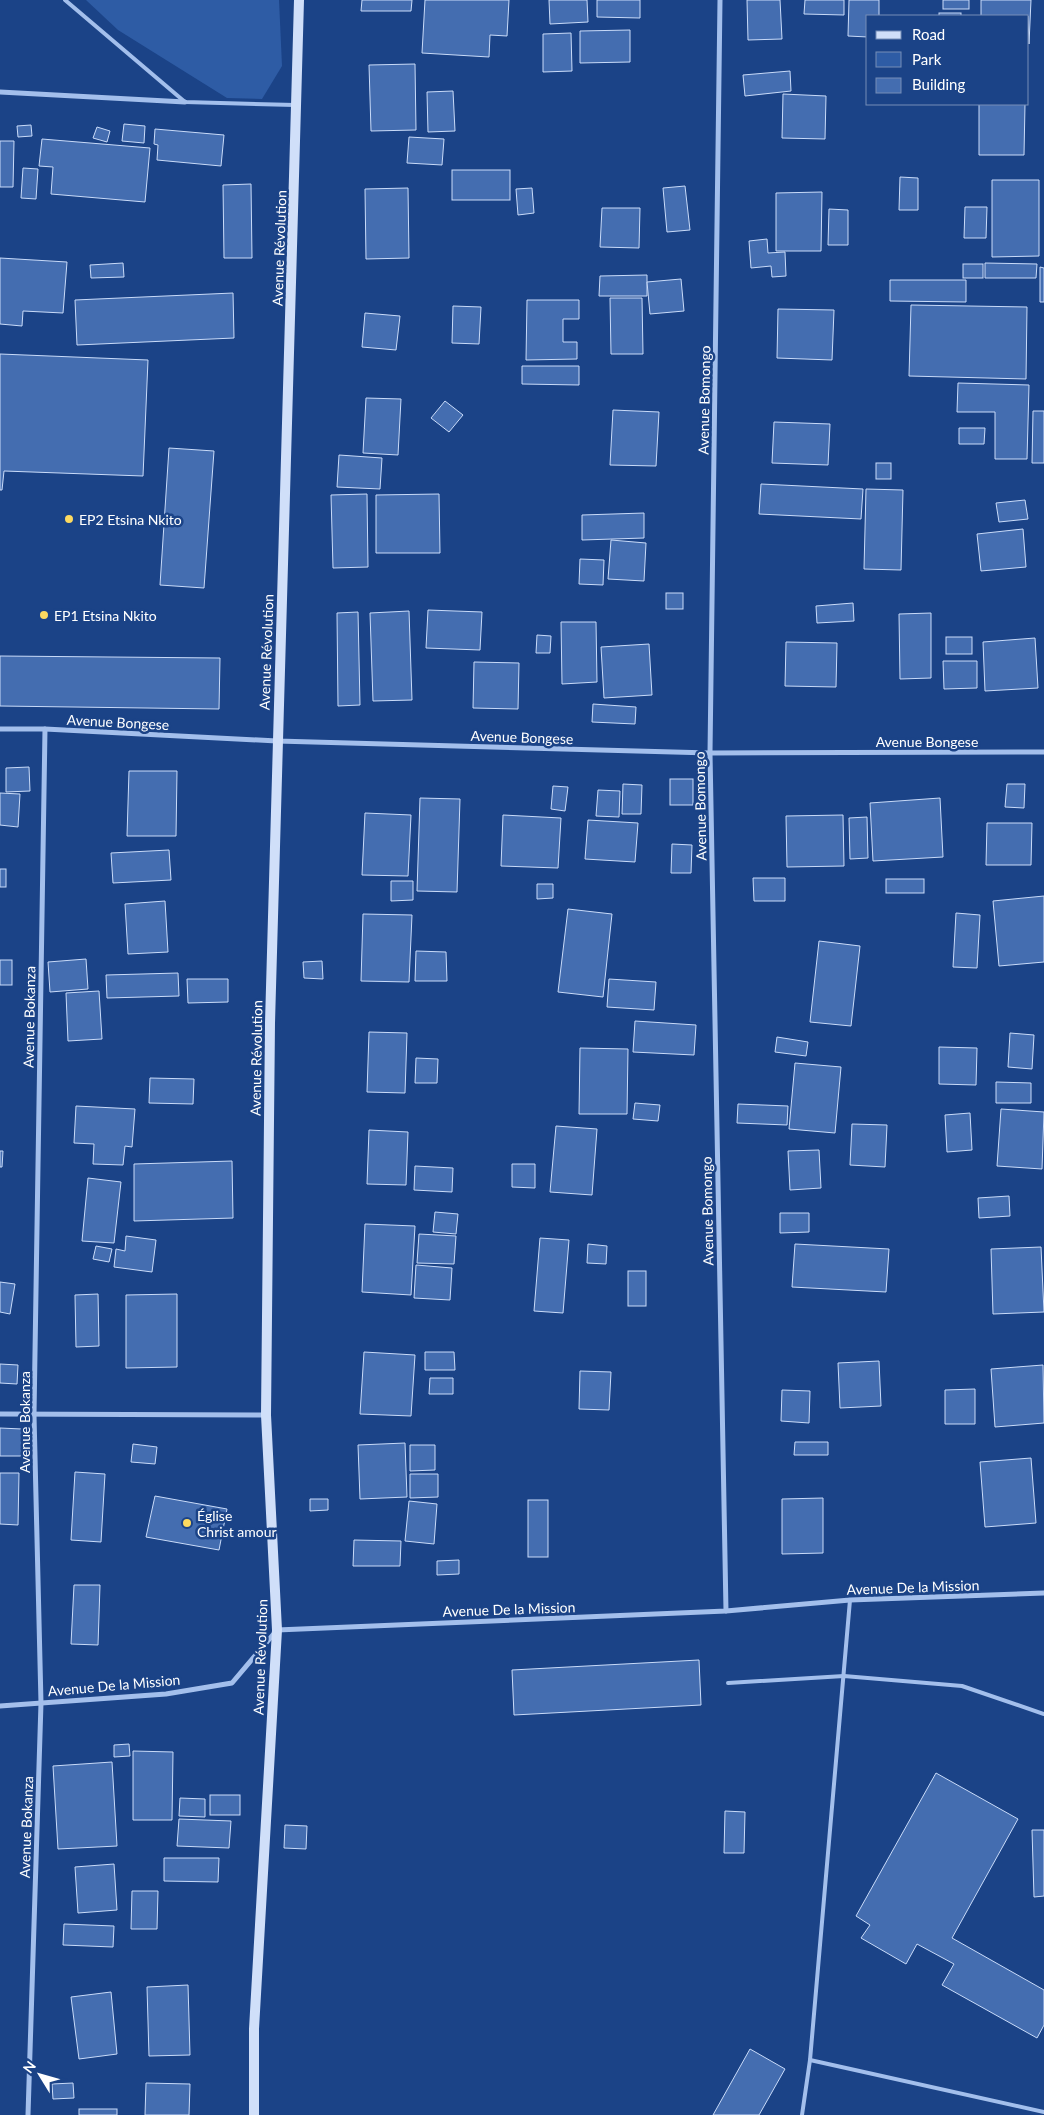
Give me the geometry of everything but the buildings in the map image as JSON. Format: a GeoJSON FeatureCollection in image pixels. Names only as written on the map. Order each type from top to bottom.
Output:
{"type":"FeatureCollection","features":[{"type":"Feature","properties":{"kind":"street","name":"Avenue Révolution"},"geometry":{"type":"LineString","coordinates":[[254,2115],[254,2029],[277,1630],[266,1415],[270,1023],[299,0]]}},
{"type":"Feature","properties":{"kind":"street","name":"Avenue Bomongo"},"geometry":{"type":"LineString","coordinates":[[720,0],[710,753],[726,1611]]}},
{"type":"Feature","properties":{"kind":"street"},"geometry":{"type":"LineString","coordinates":[[0,92],[185,102]]}},
{"type":"Feature","properties":{"kind":"street","name":"Avenue Bongese"},"geometry":{"type":"LineString","coordinates":[[0,729],[45,729],[277,741],[710,753],[1044,752]]}},
{"type":"Feature","properties":{"kind":"street","name":"Avenue Bokanza"},"geometry":{"type":"LineString","coordinates":[[28,2115],[41,1703],[34,1415],[45,729]]}},
{"type":"Feature","properties":{"kind":"street"},"geometry":{"type":"LineString","coordinates":[[0,1414],[266,1415]]}},
{"type":"Feature","properties":{"kind":"street","name":"Avenue De la Mission"},"geometry":{"type":"LineString","coordinates":[[0,1706],[166,1694],[232,1683],[277,1630],[726,1611],[850,1600],[1044,1594]]}},
{"type":"Feature","properties":{"kind":"lane"},"geometry":{"type":"LineString","coordinates":[[65,0],[185,102],[297,105]]}},
{"type":"Feature","properties":{"kind":"lane"},"geometry":{"type":"LineString","coordinates":[[802,2115],[810,2060],[850,1600]]}},
{"type":"Feature","properties":{"kind":"lane"},"geometry":{"type":"LineString","coordinates":[[728,1683],[844,1676],[962,1686],[1044,1714]]}},
{"type":"Feature","properties":{"kind":"lane"},"geometry":{"type":"LineString","coordinates":[[810,2060],[1044,2112]]}},
{"type":"Feature","properties":{"kind":"green space"},"geometry":{"type":"Polygon","coordinates":[[[86,0],[279,0],[282,66],[262,99],[227,98],[118,30],[86,0]]]}},
{"type":"Feature","properties":{"kind":"place","name":"EP2 Etsina Nkito"},"geometry":{"type":"Point","coordinates":[69,519]}},
{"type":"Feature","properties":{"kind":"place","name":"EP1 Etsina Nkito"},"geometry":{"type":"Point","coordinates":[44,615]}},
{"type":"Feature","properties":{"kind":"place","name":"Église Christ amour"},"geometry":{"type":"Point","coordinates":[187,1523]}}]}
